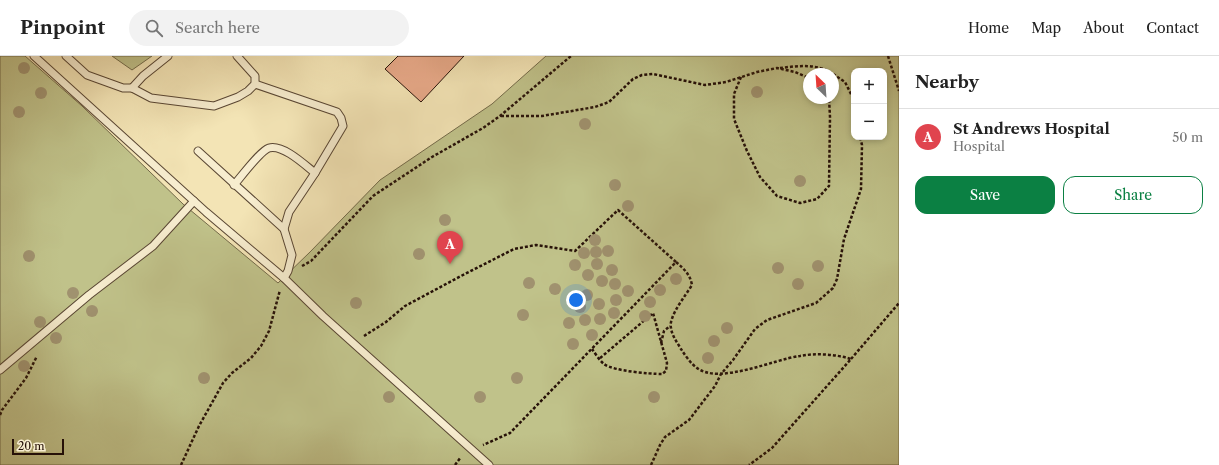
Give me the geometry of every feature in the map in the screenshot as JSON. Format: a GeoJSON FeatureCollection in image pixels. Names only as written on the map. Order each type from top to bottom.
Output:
{"type":"FeatureCollection","features":[{"type":"Feature","properties":{"kind":"lane"},"geometry":{"type":"LineString","coordinates":[[34,56],[194,201],[284,278],[353,343],[489,465]]}},
{"type":"Feature","properties":{"kind":"lane"},"geometry":{"type":"LineString","coordinates":[[66,56],[87,74],[123,88],[132,88],[151,98],[214,106],[238,98],[255,84],[256,80],[253,72],[237,56]]}},
{"type":"Feature","properties":{"kind":"lane"},"geometry":{"type":"LineString","coordinates":[[132,88],[143,76],[168,56]]}},
{"type":"Feature","properties":{"kind":"lane"},"geometry":{"type":"LineString","coordinates":[[255,84],[337,112],[341,118],[342,126],[315,173],[289,212],[284,229]]}},
{"type":"Feature","properties":{"kind":"lane"},"geometry":{"type":"LineString","coordinates":[[234,185],[262,153],[269,148],[277,148],[286,151],[315,173]]}},
{"type":"Feature","properties":{"kind":"lane"},"geometry":{"type":"LineString","coordinates":[[198,151],[284,229],[292,255],[288,271],[284,278]]}},
{"type":"Feature","properties":{"kind":"lane"},"geometry":{"type":"LineString","coordinates":[[0,370],[89,295],[153,246],[194,201]]}},
{"type":"Feature","properties":{"kind":"path"},"geometry":{"type":"LineString","coordinates":[[181,465],[199,426],[223,383],[232,373],[251,358],[269,331],[284,278],[311,261],[373,196],[432,157],[483,128],[500,116],[571,56]]}},
{"type":"Feature","properties":{"kind":"path"},"geometry":{"type":"LineString","coordinates":[[888,56],[899,91]]}},
{"type":"Feature","properties":{"kind":"path"},"geometry":{"type":"LineString","coordinates":[[500,116],[542,116],[595,108],[609,102],[634,79],[642,75],[653,74],[705,85],[726,82],[757,72],[778,68],[804,65],[816,68]]}},
{"type":"Feature","properties":{"kind":"path"},"geometry":{"type":"LineString","coordinates":[[778,68],[803,75]]}},
{"type":"Feature","properties":{"kind":"path"},"geometry":{"type":"LineString","coordinates":[[741,77],[734,94],[734,118],[747,151],[760,177],[777,196],[800,203],[817,199],[829,186],[829,104]]}},
{"type":"Feature","properties":{"kind":"path"},"geometry":{"type":"LineString","coordinates":[[839,78],[845,82],[851,94]]}},
{"type":"Feature","properties":{"kind":"path"},"geometry":{"type":"LineString","coordinates":[[652,465],[665,437],[689,420],[755,329],[767,320],[816,303],[833,288],[837,279],[844,239],[861,189],[862,145],[861,140]]}},
{"type":"Feature","properties":{"kind":"path"},"geometry":{"type":"LineString","coordinates":[[353,343],[386,322],[405,306],[514,249],[536,246],[575,251],[618,210],[686,271],[691,278],[692,285],[672,316],[670,326],[674,337],[684,353],[697,368],[706,372],[721,374],[746,370],[801,355],[843,356],[851,359]]}},
{"type":"Feature","properties":{"kind":"path"},"geometry":{"type":"LineString","coordinates":[[472,449],[510,433],[676,262]]}},
{"type":"Feature","properties":{"kind":"path"},"geometry":{"type":"LineString","coordinates":[[749,465],[772,448],[899,303]]}},
{"type":"Feature","properties":{"kind":"path"},"geometry":{"type":"LineString","coordinates":[[592,349],[599,359],[604,364],[611,367],[650,374],[662,374],[666,371],[667,364],[653,313],[599,359]]}},
{"type":"Feature","properties":{"kind":"path"},"geometry":{"type":"LineString","coordinates":[[661,343],[664,331],[670,326]]}},
{"type":"Feature","properties":{"kind":"path"},"geometry":{"type":"LineString","coordinates":[[0,415],[2,410],[26,378],[40,350],[44,333]]}},
{"type":"Feature","properties":{"kind":"green space"},"geometry":{"type":"Polygon","coordinates":[[[0,56],[25,56],[82,106],[183,204],[278,283],[380,180],[492,104],[546,56],[899,56],[899,465],[0,465],[0,56]]]}},
{"type":"Feature","properties":{"kind":"green space"},"geometry":{"type":"Polygon","coordinates":[[[112,56],[152,56],[132,70],[112,56]]]}},
{"type":"Feature","properties":{"kind":"building"},"geometry":{"type":"Polygon","coordinates":[[[398,56],[464,56],[421,102],[385,69],[398,56]]]}},
{"type":"Feature","properties":{"kind":"place","name":"St Andrews Hospital"},"geometry":{"type":"Point","coordinates":[450,264]}}]}
